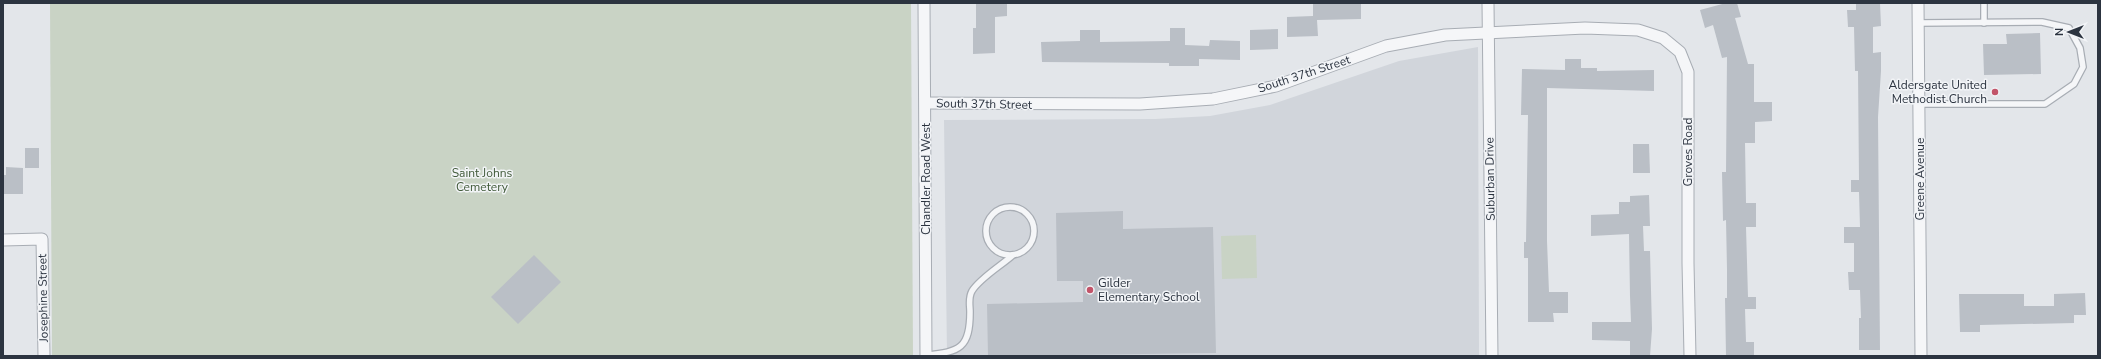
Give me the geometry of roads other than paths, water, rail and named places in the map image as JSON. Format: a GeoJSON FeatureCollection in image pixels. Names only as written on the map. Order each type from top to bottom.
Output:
{"type":"FeatureCollection","features":[{"type":"Feature","properties":{"kind":"street","name":"Chandler Road West"},"geometry":{"type":"LineString","coordinates":[[924,3],[926,103],[926,355]]}},
{"type":"Feature","properties":{"kind":"street","name":"Suburban Drive"},"geometry":{"type":"LineString","coordinates":[[1488,3],[1492,356]]}},
{"type":"Feature","properties":{"kind":"street","name":"Greene Avenue"},"geometry":{"type":"LineString","coordinates":[[1918,3],[1921,356]]}},
{"type":"Feature","properties":{"kind":"street","name":"South 37th Street"},"geometry":{"type":"LineString","coordinates":[[926,103],[1140,104],[1213,99],[1276,86],[1386,46],[1445,35],[1585,28]]}},
{"type":"Feature","properties":{"kind":"street","name":"Groves Road"},"geometry":{"type":"LineString","coordinates":[[1585,28],[1638,30],[1663,38],[1680,52],[1688,72],[1688,263],[1690,356]]}},
{"type":"Feature","properties":{"kind":"street","name":"Josephine Street"},"geometry":{"type":"LineString","coordinates":[[3,240],[42,239],[44,356]]}},
{"type":"Feature","properties":{"kind":"lane"},"geometry":{"type":"LineString","coordinates":[[1984,3],[1984,23]]}},
{"type":"Feature","properties":{"kind":"lane"},"geometry":{"type":"LineString","coordinates":[[1918,23],[2042,22],[2069,28],[2080,48],[2083,67],[2074,84],[2045,104],[1919,104]]}},
{"type":"Feature","properties":{"kind":"lane"},"geometry":{"type":"LineString","coordinates":[[926,355],[954,351],[964,343],[970,330],[969,300],[972,291],[1014,255],[1022,252],[1028,247],[1033,240],[1034,231],[1029,216],[1019,208],[1007,206],[993,213],[988,219],[986,234],[988,241],[998,252],[1014,255]]}},
{"type":"Feature","properties":{"kind":"place","name":"Aldersgate United Methodist Church"},"geometry":{"type":"Point","coordinates":[1995,92]}},
{"type":"Feature","properties":{"kind":"place","name":"Gilder Elementary School"},"geometry":{"type":"Point","coordinates":[1090,290]}},
{"type":"Feature","properties":{"kind":"park label","name":"Saint Johns Cemetery"},"geometry":{"type":"Point","coordinates":[482,180]}}]}
